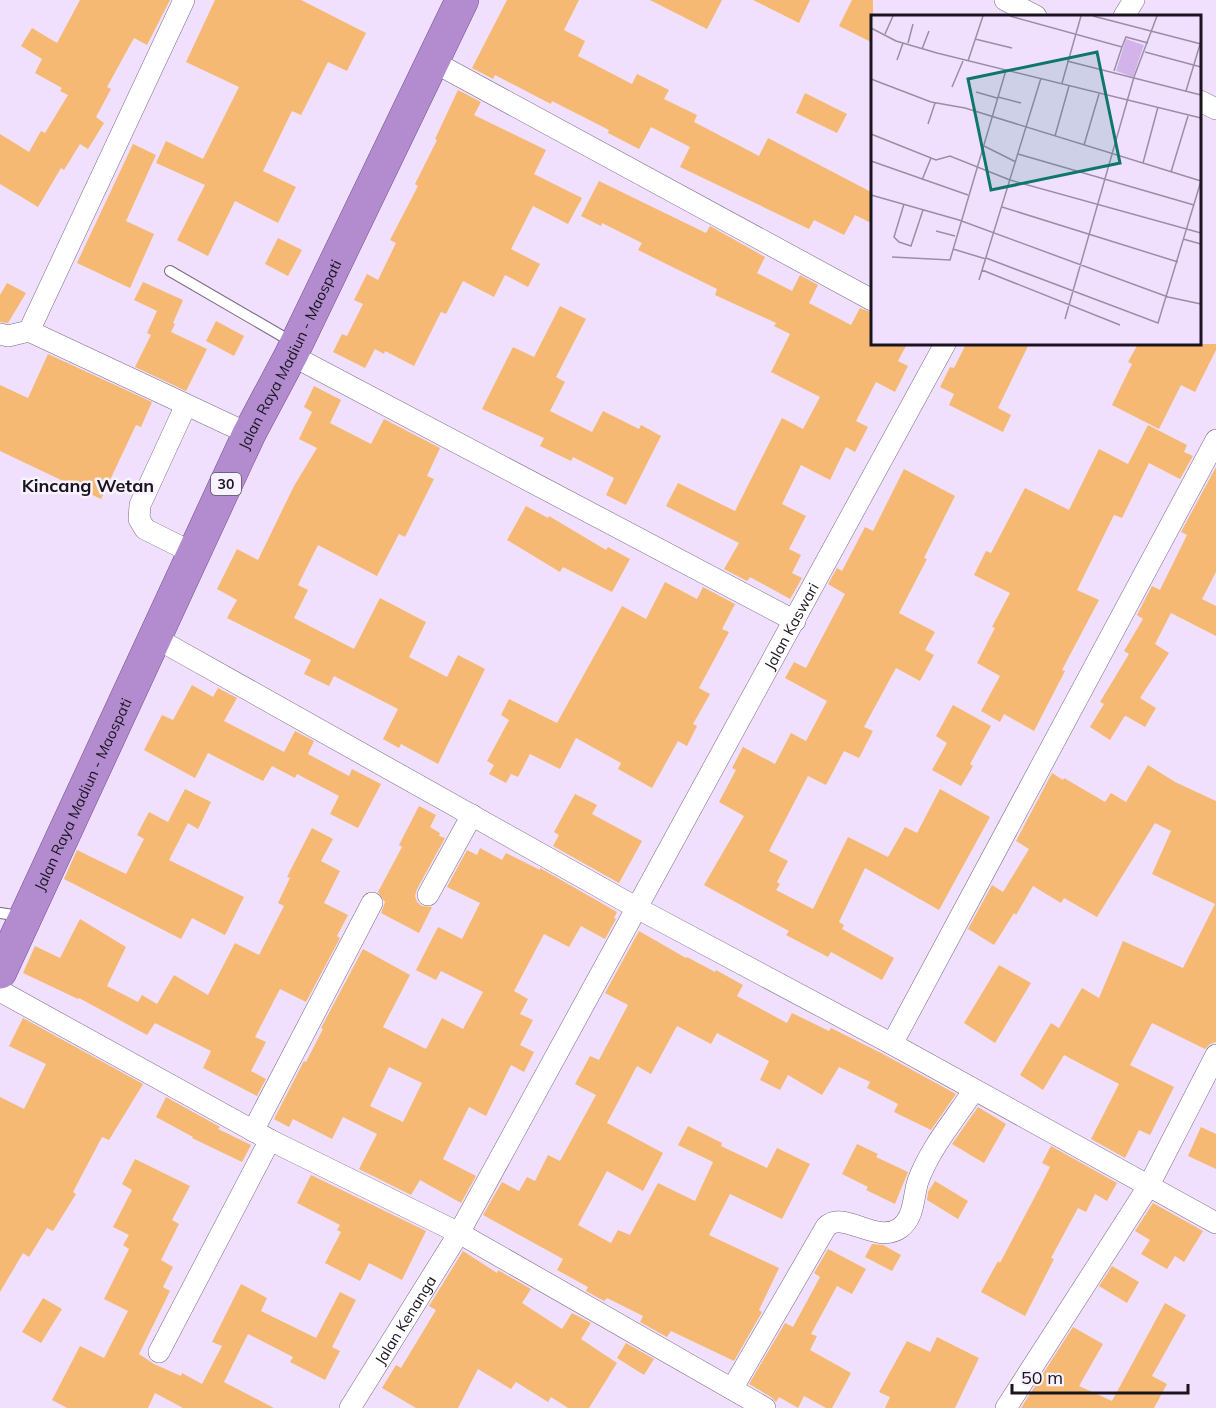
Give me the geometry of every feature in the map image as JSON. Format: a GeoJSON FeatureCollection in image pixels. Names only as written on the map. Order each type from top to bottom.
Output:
{"type":"FeatureCollection","features":[{"type":"Feature","properties":{"kind":"highway","name":"Jalan Raya Madiun - Maospati"},"geometry":{"type":"LineString","coordinates":[[0,972],[13,915],[154,637],[249,434],[293,350],[462,0]]}},
{"type":"Feature","properties":{"kind":"street"},"geometry":{"type":"LineString","coordinates":[[29,331],[184,0]]}},
{"type":"Feature","properties":{"kind":"street"},"geometry":{"type":"LineString","coordinates":[[1005,0],[1034,15]]}},
{"type":"Feature","properties":{"kind":"street"},"geometry":{"type":"LineString","coordinates":[[1125,15],[1134,0]]}},
{"type":"Feature","properties":{"kind":"street"},"geometry":{"type":"LineString","coordinates":[[432,61],[871,299]]}},
{"type":"Feature","properties":{"kind":"street"},"geometry":{"type":"LineString","coordinates":[[1201,102],[1216,110]]}},
{"type":"Feature","properties":{"kind":"street"},"geometry":{"type":"LineString","coordinates":[[0,334],[8,336],[29,331],[249,434]]}},
{"type":"Feature","properties":{"kind":"street","name":"Jalan Kaswari"},"geometry":{"type":"LineString","coordinates":[[459,1233],[944,345]]}},
{"type":"Feature","properties":{"kind":"street"},"geometry":{"type":"LineString","coordinates":[[293,350],[795,621]]}},
{"type":"Feature","properties":{"kind":"street"},"geometry":{"type":"LineString","coordinates":[[186,405],[140,505],[139,519],[145,529],[193,553]]}},
{"type":"Feature","properties":{"kind":"street"},"geometry":{"type":"LineString","coordinates":[[892,1044],[1216,440]]}},
{"type":"Feature","properties":{"kind":"street"},"geometry":{"type":"LineString","coordinates":[[154,637],[637,908],[892,1044],[1216,1223]]}},
{"type":"Feature","properties":{"kind":"street"},"geometry":{"type":"LineString","coordinates":[[428,896],[472,815]]}},
{"type":"Feature","properties":{"kind":"street"},"geometry":{"type":"LineString","coordinates":[[159,1352],[372,903]]}},
{"type":"Feature","properties":{"kind":"street"},"geometry":{"type":"LineString","coordinates":[[0,991],[261,1136],[459,1233],[765,1408]]}},
{"type":"Feature","properties":{"kind":"street"},"geometry":{"type":"LineString","coordinates":[[1006,1408],[1148,1187],[1216,1055]]}},
{"type":"Feature","properties":{"kind":"street"},"geometry":{"type":"LineString","coordinates":[[732,1389],[830,1222],[841,1221],[871,1232],[894,1231],[901,1227],[909,1217],[917,1184],[925,1165],[975,1090]]}},
{"type":"Feature","properties":{"kind":"street","name":"Jalan Kenanga"},"geometry":{"type":"LineString","coordinates":[[350,1408],[459,1233]]}},
{"type":"Feature","properties":{"kind":"lane"},"geometry":{"type":"LineString","coordinates":[[170,271],[293,350]]}},
{"type":"Feature","properties":{"kind":"building"},"geometry":{"type":"Polygon","coordinates":[[[80,0],[170,0],[147,45],[134,38],[107,87],[111,89],[96,117],[104,123],[88,149],[80,144],[64,170],[61,168],[38,207],[0,184],[0,134],[29,152],[41,131],[45,133],[68,95],[60,91],[62,88],[35,73],[42,59],[21,46],[32,28],[57,43],[80,0]]]}},
{"type":"Feature","properties":{"kind":"building"},"geometry":{"type":"Polygon","coordinates":[[[215,0],[301,0],[366,33],[347,71],[328,62],[301,115],[292,111],[263,171],[296,187],[278,223],[235,201],[208,256],[177,240],[205,185],[156,163],[166,141],[203,159],[239,87],[186,62],[215,0]]]}},
{"type":"Feature","properties":{"kind":"building"},"geometry":{"type":"Polygon","coordinates":[[[507,0],[579,0],[564,30],[585,41],[578,56],[632,84],[637,74],[669,90],[664,99],[697,115],[694,122],[759,156],[768,138],[871,192],[871,223],[855,215],[844,235],[814,220],[809,229],[680,167],[690,147],[651,127],[639,149],[608,133],[609,130],[552,101],[551,104],[495,75],[493,79],[472,68],[507,0]]]}},
{"type":"Feature","properties":{"kind":"building"},"geometry":{"type":"Polygon","coordinates":[[[650,0],[722,0],[707,29],[650,0]]]}},
{"type":"Feature","properties":{"kind":"building"},"geometry":{"type":"Polygon","coordinates":[[[753,0],[810,0],[799,23],[753,0]]]}},
{"type":"Feature","properties":{"kind":"building"},"geometry":{"type":"Polygon","coordinates":[[[852,0],[873,0],[871,42],[839,26],[852,0]]]}},
{"type":"Feature","properties":{"kind":"building"},"geometry":{"type":"Polygon","coordinates":[[[458,90],[481,102],[474,115],[546,150],[534,174],[582,198],[568,224],[533,206],[511,249],[540,264],[528,287],[505,275],[494,297],[463,281],[446,314],[441,312],[414,366],[385,351],[384,354],[375,349],[365,368],[333,352],[342,334],[347,336],[363,304],[354,300],[367,274],[378,280],[396,243],[390,240],[418,186],[415,184],[458,90]]]}},
{"type":"Feature","properties":{"kind":"building"},"geometry":{"type":"Polygon","coordinates":[[[805,93],[847,114],[837,133],[796,113],[805,93]]]}},
{"type":"Feature","properties":{"kind":"building"},"geometry":{"type":"Polygon","coordinates":[[[133,144],[156,155],[126,221],[154,234],[130,288],[77,263],[133,144]]]}},
{"type":"Feature","properties":{"kind":"building"},"geometry":{"type":"Polygon","coordinates":[[[599,181],[706,233],[710,226],[765,257],[757,273],[792,291],[800,275],[818,285],[809,303],[851,325],[860,308],[871,312],[871,345],[906,345],[898,361],[908,366],[895,392],[876,382],[856,421],[868,427],[855,452],[846,447],[830,480],[801,465],[782,504],[806,516],[789,549],[801,555],[792,573],[802,578],[790,599],[750,577],[747,581],[724,569],[739,543],[666,506],[678,483],[735,511],[782,418],[803,429],[820,397],[771,372],[790,334],[774,326],[776,323],[715,295],[717,289],[638,250],[642,243],[602,223],[601,226],[581,216],[599,181]]]}},
{"type":"Feature","properties":{"kind":"building"},"geometry":{"type":"Polygon","coordinates":[[[278,238],[302,250],[288,276],[265,264],[278,238]]]}},
{"type":"Feature","properties":{"kind":"building"},"geometry":{"type":"Polygon","coordinates":[[[143,282],[183,300],[171,332],[207,349],[186,391],[135,367],[151,335],[147,333],[157,311],[134,300],[143,282]]]}},
{"type":"Feature","properties":{"kind":"building"},"geometry":{"type":"Polygon","coordinates":[[[7,283],[26,293],[8,323],[0,322],[0,295],[7,283]]]}},
{"type":"Feature","properties":{"kind":"building"},"geometry":{"type":"Polygon","coordinates":[[[560,306],[586,319],[556,377],[565,382],[550,411],[592,432],[603,411],[639,429],[641,425],[661,436],[626,505],[606,495],[614,478],[573,457],[571,461],[540,446],[544,438],[482,409],[513,347],[534,357],[560,306]]]}},
{"type":"Feature","properties":{"kind":"building"},"geometry":{"type":"Polygon","coordinates":[[[216,321],[244,336],[234,356],[206,341],[216,321]]]}},
{"type":"Feature","properties":{"kind":"building"},"geometry":{"type":"Polygon","coordinates":[[[1216,344],[1216,350],[1195,392],[1181,385],[1159,429],[1112,405],[1132,364],[1128,362],[1137,345],[1216,344]]]}},
{"type":"Feature","properties":{"kind":"building"},"geometry":{"type":"Polygon","coordinates":[[[966,345],[1029,345],[998,408],[1011,415],[1003,432],[949,405],[954,394],[940,387],[950,367],[954,368],[966,345]]]}},
{"type":"Feature","properties":{"kind":"building"},"geometry":{"type":"Polygon","coordinates":[[[48,354],[152,402],[141,427],[136,425],[101,499],[0,451],[0,385],[28,398],[48,354]]]}},
{"type":"Feature","properties":{"kind":"building"},"geometry":{"type":"Polygon","coordinates":[[[314,386],[341,400],[330,423],[371,444],[384,419],[440,448],[427,476],[434,479],[405,537],[399,534],[377,576],[318,545],[298,585],[308,590],[294,618],[354,649],[380,598],[426,622],[409,657],[447,677],[458,655],[485,669],[438,764],[401,744],[399,748],[383,739],[398,709],[334,676],[329,686],[304,674],[311,660],[227,618],[237,600],[217,589],[237,549],[258,560],[294,486],[317,448],[299,439],[312,412],[304,407],[314,386]]]}},
{"type":"Feature","properties":{"kind":"building"},"geometry":{"type":"Polygon","coordinates":[[[1148,425],[1187,445],[1184,452],[1193,456],[1180,479],[1149,463],[1122,518],[1114,515],[1077,590],[1099,600],[1062,670],[1065,671],[1034,731],[1004,714],[1000,722],[981,711],[1000,676],[977,663],[1010,593],[974,575],[986,551],[991,553],[1025,488],[1069,510],[1099,449],[1128,464],[1148,425]]]}},
{"type":"Feature","properties":{"kind":"building"},"geometry":{"type":"Polygon","coordinates":[[[1216,467],[1216,572],[1202,599],[1216,606],[1216,636],[1171,613],[1155,644],[1169,653],[1140,698],[1156,708],[1145,727],[1124,717],[1110,740],[1090,727],[1104,704],[1100,702],[1129,654],[1124,651],[1143,619],[1137,615],[1152,586],[1160,590],[1187,535],[1181,532],[1216,467]]]}},
{"type":"Feature","properties":{"kind":"building"},"geometry":{"type":"Polygon","coordinates":[[[904,469],[955,496],[924,558],[927,559],[899,613],[935,632],[925,650],[934,655],[920,681],[896,668],[864,727],[873,731],[859,758],[844,751],[826,785],[808,776],[769,851],[788,861],[777,882],[780,884],[776,890],[813,909],[848,837],[888,857],[905,827],[917,833],[940,789],[990,817],[939,910],[865,868],[839,922],[844,925],[842,929],[894,958],[882,980],[831,952],[828,957],[786,935],[789,931],[704,885],[744,816],[719,802],[736,770],[732,768],[743,747],[775,764],[791,733],[806,741],[827,701],[785,678],[794,662],[806,668],[845,594],[828,584],[837,568],[842,571],[865,527],[873,531],[904,469]]]}},
{"type":"Feature","properties":{"kind":"building"},"geometry":{"type":"Polygon","coordinates":[[[526,506],[548,518],[549,516],[606,550],[608,547],[630,559],[612,592],[563,567],[560,572],[507,540],[526,506]]]}},
{"type":"Feature","properties":{"kind":"building"},"geometry":{"type":"Polygon","coordinates":[[[665,582],[697,599],[703,587],[735,604],[722,629],[729,632],[699,688],[710,694],[693,724],[697,726],[687,746],[678,741],[652,788],[618,769],[621,763],[576,738],[560,769],[530,754],[518,777],[511,774],[506,783],[489,774],[494,765],[487,761],[509,720],[501,715],[509,699],[557,723],[622,606],[646,619],[665,582]]]}},
{"type":"Feature","properties":{"kind":"building"},"geometry":{"type":"Polygon","coordinates":[[[192,685],[213,697],[218,688],[237,698],[224,721],[284,752],[295,731],[314,741],[308,754],[349,776],[352,769],[381,784],[358,828],[330,814],[339,796],[297,774],[295,778],[272,766],[263,781],[208,753],[195,778],[144,750],[162,715],[173,720],[192,685]]]}},
{"type":"Feature","properties":{"kind":"building"},"geometry":{"type":"Polygon","coordinates":[[[953,705],[991,726],[961,786],[932,770],[947,743],[936,736],[953,705]]]}},
{"type":"Feature","properties":{"kind":"building"},"geometry":{"type":"Polygon","coordinates":[[[1148,765],[1175,782],[1216,801],[1216,1042],[1205,1049],[1152,1023],[1130,1065],[1174,1087],[1150,1135],[1139,1130],[1125,1158],[1091,1139],[1119,1084],[1064,1055],[1043,1090],[1020,1075],[1051,1023],[1059,1028],[1082,988],[1099,998],[1123,941],[1183,968],[1215,904],[1152,874],[1171,831],[1155,823],[1097,917],[1064,898],[1061,903],[1033,886],[1016,915],[1014,913],[994,945],[968,929],[992,885],[1003,892],[1029,849],[1016,841],[1052,773],[1105,802],[1111,793],[1126,802],[1148,765]]]}},
{"type":"Feature","properties":{"kind":"building"},"geometry":{"type":"Polygon","coordinates":[[[185,789],[211,802],[198,829],[188,823],[169,860],[244,897],[225,935],[192,918],[181,939],[64,879],[77,850],[126,874],[144,839],[137,835],[149,812],[168,822],[185,789]]]}},
{"type":"Feature","properties":{"kind":"building"},"geometry":{"type":"Polygon","coordinates":[[[575,794],[597,805],[592,814],[642,841],[619,883],[553,846],[559,835],[554,832],[575,794]]]}},
{"type":"Feature","properties":{"kind":"building"},"geometry":{"type":"Polygon","coordinates":[[[419,806],[436,815],[430,827],[440,833],[439,836],[445,838],[415,896],[417,902],[422,906],[432,907],[419,933],[381,913],[385,902],[378,892],[402,847],[399,845],[419,806]]]}},
{"type":"Feature","properties":{"kind":"building"},"geometry":{"type":"Polygon","coordinates":[[[312,828],[333,839],[321,861],[340,871],[324,903],[348,915],[337,936],[340,938],[306,1002],[280,989],[255,1037],[266,1042],[251,1071],[266,1079],[257,1096],[203,1068],[211,1051],[155,1023],[147,1035],[79,998],[23,973],[35,946],[60,958],[80,919],[126,947],[107,986],[138,1002],[142,995],[157,1004],[174,975],[208,995],[235,943],[259,955],[284,906],[278,903],[290,878],[287,877],[312,828]]]}},
{"type":"Feature","properties":{"kind":"building"},"geometry":{"type":"Polygon","coordinates":[[[480,848],[502,860],[506,853],[540,870],[540,868],[617,912],[614,918],[616,919],[605,939],[581,926],[569,947],[544,934],[514,991],[528,999],[520,1014],[533,1020],[520,1045],[534,1052],[524,1072],[511,1065],[486,1116],[469,1107],[443,1159],[476,1176],[461,1203],[420,1180],[411,1195],[359,1169],[377,1134],[343,1117],[332,1139],[293,1119],[289,1127],[274,1119],[304,1061],[306,1062],[323,1029],[321,1028],[363,949],[410,975],[383,1027],[426,1049],[442,1018],[463,1029],[483,992],[441,971],[436,980],[416,970],[438,927],[462,939],[480,903],[447,887],[467,850],[477,855],[480,848]],[[389,1067],[370,1106],[403,1122],[422,1083],[389,1067]]]}},
{"type":"Feature","properties":{"kind":"building"},"geometry":{"type":"Polygon","coordinates":[[[639,931],[686,958],[715,972],[716,970],[743,985],[737,996],[787,1023],[792,1013],[829,1031],[831,1028],[956,1094],[931,1130],[894,1112],[898,1104],[867,1088],[870,1082],[839,1067],[822,1095],[788,1075],[780,1090],[760,1080],[769,1061],[717,1033],[711,1044],[677,1026],[651,1074],[637,1066],[607,1123],[663,1153],[643,1191],[607,1171],[578,1225],[611,1243],[618,1230],[630,1235],[658,1183],[695,1201],[713,1162],[678,1145],[688,1126],[722,1143],[721,1146],[767,1168],[777,1148],[810,1164],[782,1219],[730,1194],[709,1235],[779,1268],[759,1310],[762,1312],[734,1361],[671,1331],[667,1337],[640,1322],[643,1316],[607,1298],[604,1301],[586,1291],[588,1287],[557,1270],[563,1259],[483,1215],[502,1182],[519,1191],[527,1177],[535,1181],[548,1155],[560,1161],[596,1095],[575,1084],[590,1056],[599,1060],[628,1005],[605,993],[639,931]]]}},
{"type":"Feature","properties":{"kind":"building"},"geometry":{"type":"Polygon","coordinates":[[[999,965],[1031,983],[995,1043],[964,1023],[999,965]]]}},
{"type":"Feature","properties":{"kind":"building"},"geometry":{"type":"Polygon","coordinates":[[[23,1018],[143,1084],[109,1140],[102,1137],[73,1192],[76,1194],[53,1231],[47,1228],[29,1257],[23,1253],[0,1292],[0,1097],[24,1109],[46,1064],[9,1046],[23,1018]]]}},
{"type":"Feature","properties":{"kind":"building"},"geometry":{"type":"Polygon","coordinates":[[[166,1097],[220,1127],[218,1129],[251,1145],[242,1162],[192,1138],[156,1117],[166,1097]]]}},
{"type":"Feature","properties":{"kind":"building"},"geometry":{"type":"Polygon","coordinates":[[[978,1107],[1006,1124],[984,1163],[952,1144],[978,1107]]]}},
{"type":"Feature","properties":{"kind":"building"},"geometry":{"type":"Polygon","coordinates":[[[1201,1127],[1216,1134],[1216,1169],[1188,1156],[1201,1127]]]}},
{"type":"Feature","properties":{"kind":"building"},"geometry":{"type":"Polygon","coordinates":[[[857,1144],[878,1154],[876,1157],[908,1172],[895,1204],[866,1190],[868,1187],[842,1174],[857,1144]]]}},
{"type":"Feature","properties":{"kind":"building"},"geometry":{"type":"Polygon","coordinates":[[[1051,1146],[1117,1183],[1107,1201],[1095,1194],[1086,1212],[1078,1208],[1051,1258],[1054,1259],[1025,1316],[981,1292],[998,1261],[1000,1263],[1050,1167],[1042,1163],[1051,1146]]]}},
{"type":"Feature","properties":{"kind":"building"},"geometry":{"type":"Polygon","coordinates":[[[135,1159],[190,1186],[172,1220],[179,1224],[161,1260],[173,1267],[163,1287],[170,1291],[139,1354],[154,1364],[181,1376],[182,1373],[202,1384],[222,1346],[212,1342],[241,1284],[267,1298],[261,1311],[316,1338],[340,1292],[356,1300],[332,1347],[340,1351],[325,1380],[290,1362],[293,1357],[248,1334],[224,1382],[274,1408],[183,1408],[155,1393],[148,1408],[67,1408],[52,1400],[80,1346],[104,1358],[128,1311],[104,1299],[129,1249],[123,1245],[129,1235],[113,1227],[132,1190],[122,1184],[135,1159]]]}},
{"type":"Feature","properties":{"kind":"building"},"geometry":{"type":"Polygon","coordinates":[[[311,1175],[426,1231],[402,1280],[369,1263],[360,1281],[325,1263],[341,1232],[337,1230],[340,1225],[297,1203],[311,1175]]]}},
{"type":"Feature","properties":{"kind":"building"},"geometry":{"type":"Polygon","coordinates":[[[935,1181],[968,1201],[958,1219],[927,1200],[928,1192],[935,1181]]]}},
{"type":"Feature","properties":{"kind":"building"},"geometry":{"type":"Polygon","coordinates":[[[1153,1203],[1203,1231],[1184,1262],[1175,1256],[1167,1269],[1141,1254],[1150,1240],[1135,1231],[1153,1203]]]}},
{"type":"Feature","properties":{"kind":"building"},"geometry":{"type":"Polygon","coordinates":[[[872,1244],[883,1245],[901,1255],[892,1271],[865,1257],[872,1244]]]}},
{"type":"Feature","properties":{"kind":"building"},"geometry":{"type":"Polygon","coordinates":[[[828,1249],[866,1269],[852,1294],[837,1286],[811,1334],[817,1336],[810,1350],[851,1373],[832,1408],[826,1408],[804,1396],[798,1408],[779,1397],[776,1402],[749,1384],[785,1323],[793,1327],[820,1277],[814,1273],[828,1249]]]}},
{"type":"Feature","properties":{"kind":"building"},"geometry":{"type":"Polygon","coordinates":[[[463,1251],[497,1273],[498,1270],[531,1289],[522,1303],[562,1329],[572,1313],[591,1323],[581,1339],[617,1363],[589,1408],[568,1408],[551,1397],[548,1402],[516,1382],[511,1389],[478,1369],[458,1408],[416,1408],[382,1388],[396,1365],[401,1368],[436,1310],[429,1306],[463,1251]]]}},
{"type":"Feature","properties":{"kind":"building"},"geometry":{"type":"Polygon","coordinates":[[[1112,1266],[1139,1282],[1127,1303],[1099,1286],[1112,1266]]]}},
{"type":"Feature","properties":{"kind":"building"},"geometry":{"type":"Polygon","coordinates":[[[43,1298],[62,1309],[41,1343],[22,1332],[43,1298]]]}},
{"type":"Feature","properties":{"kind":"building"},"geometry":{"type":"Polygon","coordinates":[[[1165,1303],[1186,1315],[1152,1376],[1167,1384],[1154,1408],[1021,1408],[1073,1327],[1103,1344],[1079,1386],[1112,1401],[1165,1303]]]}},
{"type":"Feature","properties":{"kind":"building"},"geometry":{"type":"Polygon","coordinates":[[[937,1337],[979,1358],[955,1408],[885,1408],[890,1397],[879,1392],[907,1341],[930,1352],[937,1337]]]}},
{"type":"Feature","properties":{"kind":"building"},"geometry":{"type":"Polygon","coordinates":[[[626,1343],[654,1359],[644,1375],[617,1358],[626,1343]]]}},
{"type":"Feature","properties":{"kind":"district","name":"Kincang Wetan"},"geometry":{"type":"Point","coordinates":[88,485]}}]}
